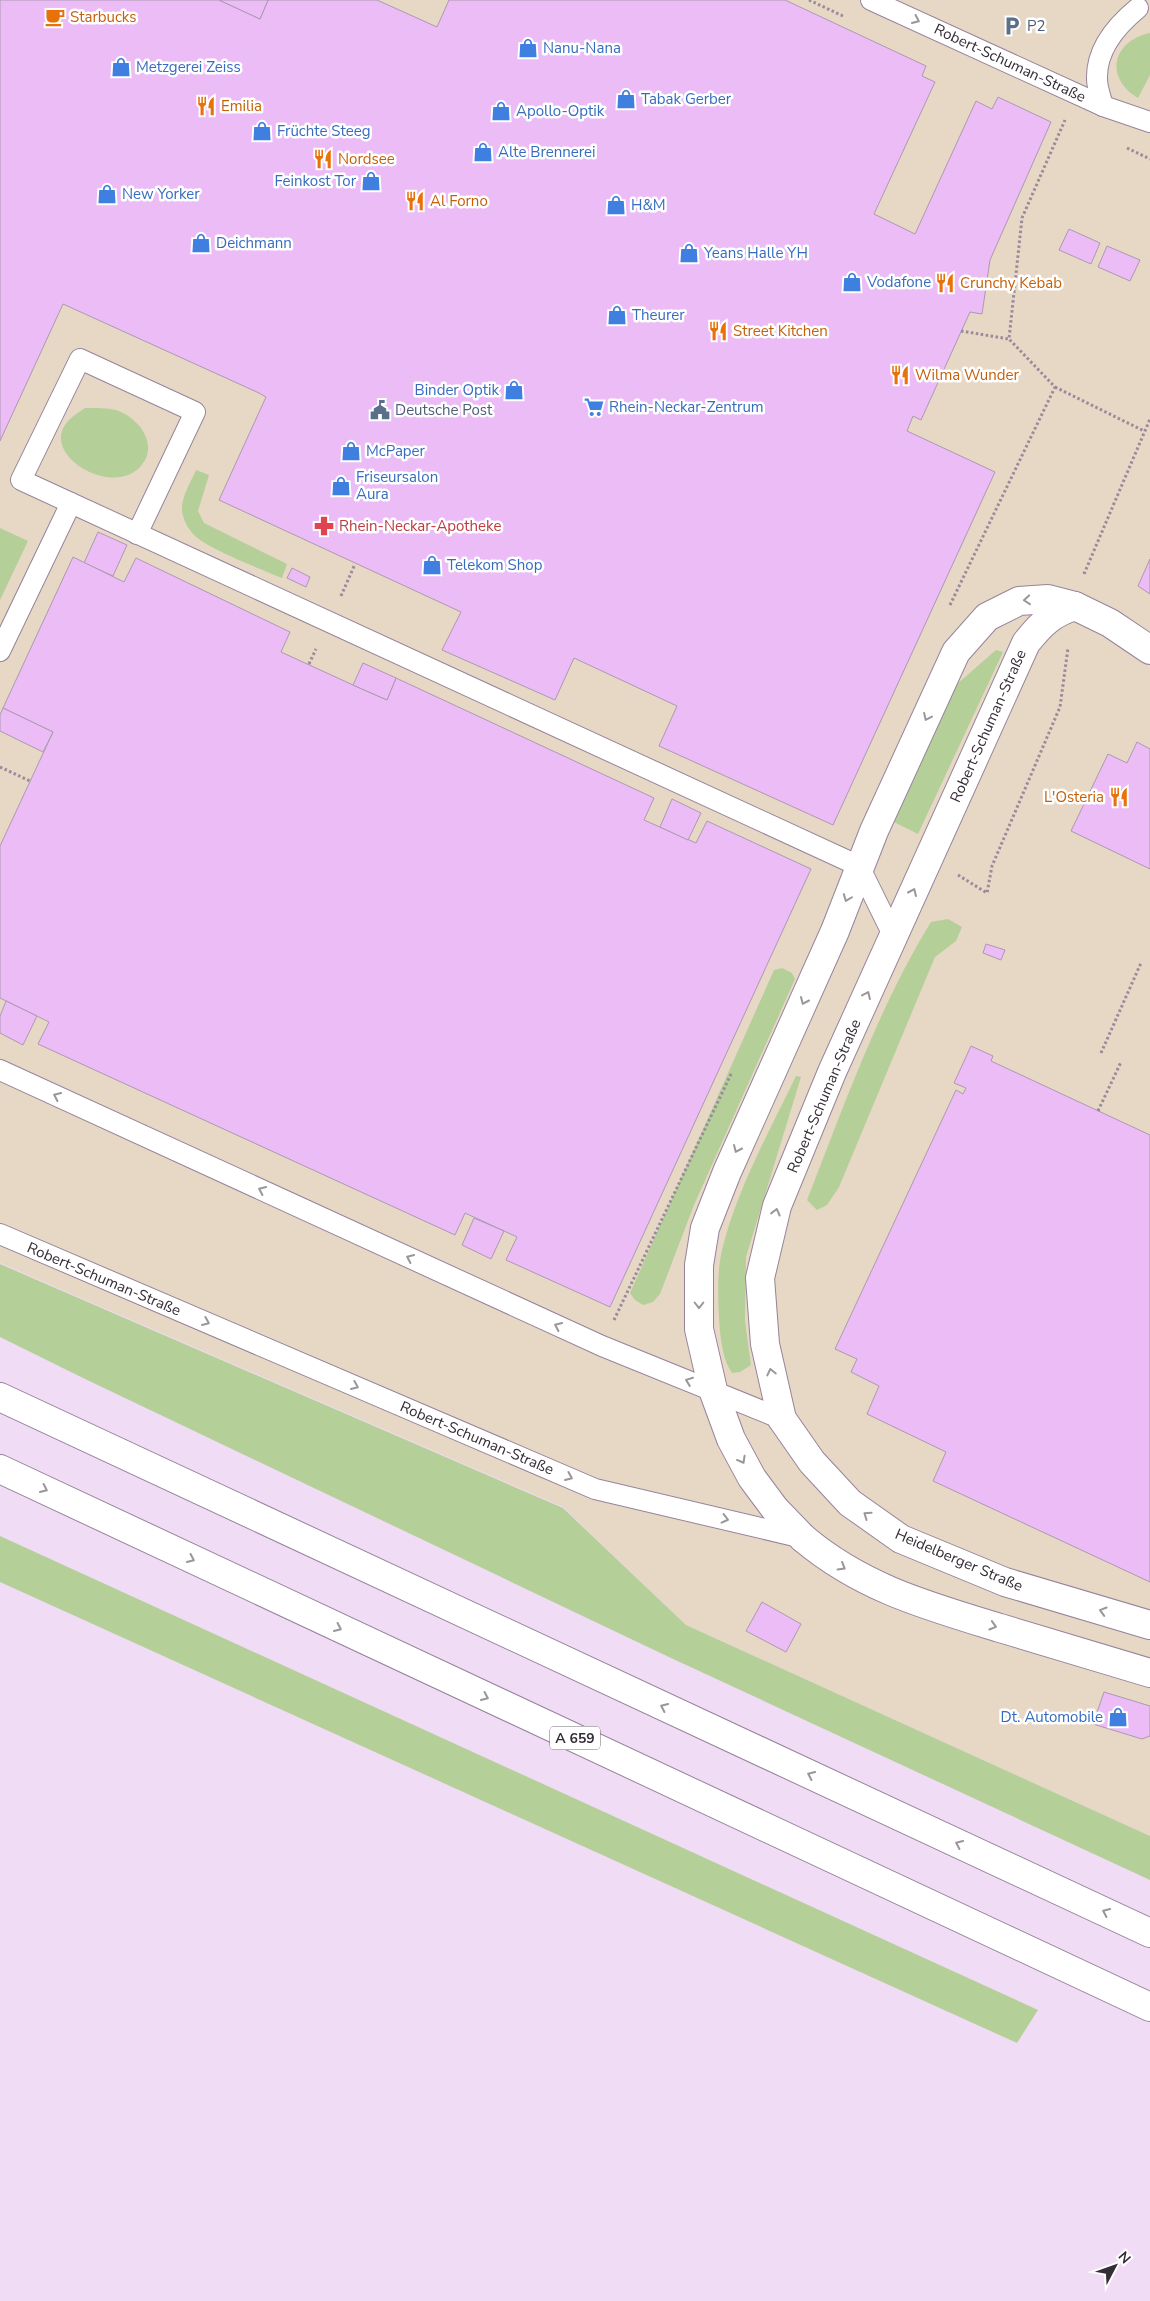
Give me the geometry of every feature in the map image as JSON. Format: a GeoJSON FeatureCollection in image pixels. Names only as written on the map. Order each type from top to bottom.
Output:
{"type":"FeatureCollection","features":[{"type":"Feature","properties":{"kind":"main road"},"geometry":{"type":"LineString","coordinates":[[1150,650],[1110,623],[1075,606],[1048,598],[1020,601],[987,616],[956,652],[859,866],[835,931],[727,1172],[705,1228],[699,1265],[699,1329],[713,1390],[731,1439],[752,1478],[775,1509],[803,1538],[834,1562],[855,1575],[910,1601],[1150,1673]]}},
{"type":"Feature","properties":{"kind":"main road","name":"Robert-Schuman-Straße"},"geometry":{"type":"LineString","coordinates":[[782,1419],[764,1344],[760,1278],[777,1206],[832,1072],[1026,643],[1043,621],[1059,611],[1075,606]]}},
{"type":"Feature","properties":{"kind":"main road"},"geometry":{"type":"LineString","coordinates":[[0,1397],[1150,1933]]}},
{"type":"Feature","properties":{"kind":"main road","name":"Heidelberger Straße"},"geometry":{"type":"LineString","coordinates":[[782,1419],[812,1462],[850,1503],[901,1539],[1005,1582],[1150,1624]]}},
{"type":"Feature","properties":{"kind":"main road","name":"A 659"},"geometry":{"type":"LineString","coordinates":[[0,1469],[1150,2007]]}},
{"type":"Feature","properties":{"kind":"lane","name":"Robert-Schuman-Straße"},"geometry":{"type":"LineString","coordinates":[[871,0],[1103,106],[1150,122]]}},
{"type":"Feature","properties":{"kind":"lane"},"geometry":{"type":"LineString","coordinates":[[1103,106],[1097,79],[1103,46],[1124,19],[1138,6]]}},
{"type":"Feature","properties":{"kind":"lane"},"geometry":{"type":"LineString","coordinates":[[137,534],[195,412],[80,358],[21,480],[71,504],[859,866],[894,937]]}},
{"type":"Feature","properties":{"kind":"lane"},"geometry":{"type":"LineString","coordinates":[[0,651],[71,504]]}},
{"type":"Feature","properties":{"kind":"lane"},"geometry":{"type":"LineString","coordinates":[[0,1070],[602,1346],[782,1419]]}},
{"type":"Feature","properties":{"kind":"lane","name":"Robert-Schuman-Straße"},"geometry":{"type":"LineString","coordinates":[[0,1234],[595,1489],[803,1538]]}},
{"type":"Feature","properties":{"kind":"path"},"geometry":{"type":"LineString","coordinates":[[1009,339],[1022,218],[1065,120]]}},
{"type":"Feature","properties":{"kind":"path"},"geometry":{"type":"LineString","coordinates":[[1131,151],[1150,159]]}},
{"type":"Feature","properties":{"kind":"path"},"geometry":{"type":"LineString","coordinates":[[961,331],[1009,339],[1054,387],[1144,431]]}},
{"type":"Feature","properties":{"kind":"path"},"geometry":{"type":"LineString","coordinates":[[946,614],[1054,387]]}},
{"type":"Feature","properties":{"kind":"path"},"geometry":{"type":"LineString","coordinates":[[929,857],[987,893],[992,866],[1060,707],[1075,606],[1086,568],[1150,419]]}},
{"type":"Feature","properties":{"kind":"path"},"geometry":{"type":"LineString","coordinates":[[0,766],[30,781]]}},
{"type":"Feature","properties":{"kind":"path"},"geometry":{"type":"LineString","coordinates":[[1101,1053],[1141,963]]}},
{"type":"Feature","properties":{"kind":"path"},"geometry":{"type":"LineString","coordinates":[[1098,1111],[1121,1062]]}},
{"type":"Feature","properties":{"kind":"path"},"geometry":{"type":"LineString","coordinates":[[602,1346],[732,1071]]}},
{"type":"Feature","properties":{"kind":"shaded area"},"geometry":{"type":"Polygon","coordinates":[[[0,0],[1150,0],[1150,1836],[686,1625],[563,1507],[0,1263],[0,0]]]}},
{"type":"Feature","properties":{"kind":"green space"},"geometry":{"type":"Polygon","coordinates":[[[1150,33],[1150,75],[1138,98],[1127,90],[1120,81],[1117,61],[1127,44],[1137,37],[1150,33]]]}},
{"type":"Feature","properties":{"kind":"green space"},"geometry":{"type":"Polygon","coordinates":[[[85,408],[114,410],[123,413],[137,423],[146,437],[148,445],[145,461],[139,468],[127,475],[112,477],[97,475],[83,469],[72,460],[64,449],[61,437],[67,422],[85,408]]]}},
{"type":"Feature","properties":{"kind":"green space"},"geometry":{"type":"Polygon","coordinates":[[[196,470],[209,475],[198,511],[204,523],[287,564],[282,578],[222,552],[192,533],[183,517],[182,506],[196,470]]]}},
{"type":"Feature","properties":{"kind":"green space"},"geometry":{"type":"Polygon","coordinates":[[[0,528],[28,541],[0,600],[0,528]]]}},
{"type":"Feature","properties":{"kind":"green space"},"geometry":{"type":"Polygon","coordinates":[[[996,650],[1003,652],[918,834],[894,822],[956,685],[996,650]]]}},
{"type":"Feature","properties":{"kind":"green space"},"geometry":{"type":"Polygon","coordinates":[[[948,919],[962,927],[956,941],[935,957],[839,1187],[827,1205],[817,1210],[807,1200],[878,1023],[894,988],[931,922],[948,919]]]}},
{"type":"Feature","properties":{"kind":"green space"},"geometry":{"type":"Polygon","coordinates":[[[782,968],[792,973],[795,979],[694,1205],[660,1294],[653,1302],[643,1305],[635,1300],[630,1293],[774,970],[782,968]]]}},
{"type":"Feature","properties":{"kind":"green space"},"geometry":{"type":"Polygon","coordinates":[[[796,1076],[801,1077],[746,1257],[745,1321],[751,1365],[740,1372],[732,1373],[724,1354],[719,1325],[718,1284],[722,1250],[728,1227],[745,1183],[796,1076]]]}},
{"type":"Feature","properties":{"kind":"green space"},"geometry":{"type":"Polygon","coordinates":[[[0,1264],[563,1508],[686,1625],[1150,1836],[1150,1880],[671,1658],[0,1337],[0,1264]]]}},
{"type":"Feature","properties":{"kind":"green space"},"geometry":{"type":"Polygon","coordinates":[[[0,1536],[1038,2010],[1017,2043],[0,1582],[0,1536]]]}},
{"type":"Feature","properties":{"kind":"building","name":"Rhein-Neckar-Zentrum"},"geometry":{"type":"Polygon","coordinates":[[[0,0],[219,0],[260,19],[268,0],[377,0],[437,27],[449,0],[785,0],[926,66],[922,76],[935,82],[874,214],[915,234],[976,101],[992,109],[998,97],[1051,122],[990,260],[982,314],[970,312],[921,420],[913,416],[907,431],[995,472],[833,825],[659,746],[677,706],[574,658],[555,700],[442,650],[461,612],[219,500],[266,397],[259,393],[63,304],[0,441],[0,0]]]}},
{"type":"Feature","properties":{"kind":"building"},"geometry":{"type":"Polygon","coordinates":[[[219,0],[268,0],[260,19],[219,0]]]}},
{"type":"Feature","properties":{"kind":"building"},"geometry":{"type":"Polygon","coordinates":[[[1069,229],[1100,243],[1091,264],[1059,250],[1069,229]]]}},
{"type":"Feature","properties":{"kind":"building"},"geometry":{"type":"Polygon","coordinates":[[[1107,246],[1140,260],[1130,281],[1098,267],[1107,246]]]}},
{"type":"Feature","properties":{"kind":"building"},"geometry":{"type":"Polygon","coordinates":[[[98,532],[127,545],[113,576],[84,563],[98,532]]]}},
{"type":"Feature","properties":{"kind":"building"},"geometry":{"type":"Polygon","coordinates":[[[73,557],[124,582],[136,558],[290,632],[281,652],[387,700],[396,678],[654,798],[644,820],[696,843],[707,821],[811,869],[610,1307],[506,1260],[517,1237],[465,1213],[455,1235],[38,1044],[49,1022],[0,998],[0,846],[53,732],[3,708],[73,557]]]}},
{"type":"Feature","properties":{"kind":"building"},"geometry":{"type":"Polygon","coordinates":[[[1150,559],[1150,594],[1138,586],[1150,559]]]}},
{"type":"Feature","properties":{"kind":"building"},"geometry":{"type":"Polygon","coordinates":[[[292,568],[310,577],[306,587],[287,578],[292,568]]]}},
{"type":"Feature","properties":{"kind":"building"},"geometry":{"type":"Polygon","coordinates":[[[363,663],[396,678],[387,700],[353,685],[363,663]]]}},
{"type":"Feature","properties":{"kind":"building"},"geometry":{"type":"Polygon","coordinates":[[[3,708],[53,732],[43,752],[0,731],[0,715],[3,708]]]}},
{"type":"Feature","properties":{"kind":"building","name":"L'Osteria"},"geometry":{"type":"Polygon","coordinates":[[[1137,742],[1150,749],[1150,869],[1071,831],[1108,754],[1127,763],[1137,742]]]}},
{"type":"Feature","properties":{"kind":"building"},"geometry":{"type":"Polygon","coordinates":[[[672,799],[701,813],[688,840],[660,827],[672,799]]]}},
{"type":"Feature","properties":{"kind":"building"},"geometry":{"type":"Polygon","coordinates":[[[986,944],[1005,950],[1001,960],[983,953],[986,944]]]}},
{"type":"Feature","properties":{"kind":"building"},"geometry":{"type":"Polygon","coordinates":[[[6,1001],[37,1016],[23,1045],[0,1033],[0,1016],[6,1001]]]}},
{"type":"Feature","properties":{"kind":"building"},"geometry":{"type":"Polygon","coordinates":[[[971,1046],[993,1056],[991,1061],[1150,1135],[1150,1582],[933,1481],[946,1452],[867,1414],[879,1386],[851,1372],[857,1359],[835,1349],[956,1090],[963,1094],[966,1088],[954,1083],[971,1046]]]}},
{"type":"Feature","properties":{"kind":"building"},"geometry":{"type":"Polygon","coordinates":[[[474,1218],[504,1231],[491,1259],[462,1245],[474,1218]]]}},
{"type":"Feature","properties":{"kind":"building"},"geometry":{"type":"Polygon","coordinates":[[[762,1602],[801,1624],[786,1652],[746,1631],[762,1602]]]}},
{"type":"Feature","properties":{"kind":"building"},"geometry":{"type":"Polygon","coordinates":[[[1104,1692],[1150,1706],[1150,1736],[1142,1739],[1093,1724],[1104,1692]]]}},
{"type":"Feature","properties":{"kind":"place","name":"Starbucks"},"geometry":{"type":"Point","coordinates":[55,17]}},
{"type":"Feature","properties":{"kind":"place","name":"P2"},"geometry":{"type":"Point","coordinates":[1012,26]}},
{"type":"Feature","properties":{"kind":"place","name":"Nanu-Nana"},"geometry":{"type":"Point","coordinates":[528,48]}},
{"type":"Feature","properties":{"kind":"place","name":"Metzgerei Zeiss"},"geometry":{"type":"Point","coordinates":[121,67]}},
{"type":"Feature","properties":{"kind":"place","name":"Tabak Gerber"},"geometry":{"type":"Point","coordinates":[626,99]}},
{"type":"Feature","properties":{"kind":"place","name":"Emilia"},"geometry":{"type":"Point","coordinates":[206,106]}},
{"type":"Feature","properties":{"kind":"place","name":"Apollo-Optik"},"geometry":{"type":"Point","coordinates":[501,111]}},
{"type":"Feature","properties":{"kind":"place","name":"Früchte Steeg"},"geometry":{"type":"Point","coordinates":[262,131]}},
{"type":"Feature","properties":{"kind":"place","name":"Alte Brennerei"},"geometry":{"type":"Point","coordinates":[483,152]}},
{"type":"Feature","properties":{"kind":"place","name":"Nordsee"},"geometry":{"type":"Point","coordinates":[323,159]}},
{"type":"Feature","properties":{"kind":"place","name":"Feinkost Tor"},"geometry":{"type":"Point","coordinates":[371,181]}},
{"type":"Feature","properties":{"kind":"place","name":"New Yorker"},"geometry":{"type":"Point","coordinates":[107,194]}},
{"type":"Feature","properties":{"kind":"place","name":"Al Forno"},"geometry":{"type":"Point","coordinates":[415,201]}},
{"type":"Feature","properties":{"kind":"place","name":"H&M"},"geometry":{"type":"Point","coordinates":[616,205]}},
{"type":"Feature","properties":{"kind":"place","name":"Deichmann"},"geometry":{"type":"Point","coordinates":[201,243]}},
{"type":"Feature","properties":{"kind":"place","name":"Yeans Halle YH"},"geometry":{"type":"Point","coordinates":[689,253]}},
{"type":"Feature","properties":{"kind":"place","name":"Vodafone"},"geometry":{"type":"Point","coordinates":[852,282]}},
{"type":"Feature","properties":{"kind":"place","name":"Crunchy Kebab"},"geometry":{"type":"Point","coordinates":[945,283]}},
{"type":"Feature","properties":{"kind":"place","name":"Theurer"},"geometry":{"type":"Point","coordinates":[617,315]}},
{"type":"Feature","properties":{"kind":"place","name":"Street Kitchen"},"geometry":{"type":"Point","coordinates":[718,331]}},
{"type":"Feature","properties":{"kind":"place","name":"Wilma Wunder"},"geometry":{"type":"Point","coordinates":[900,375]}},
{"type":"Feature","properties":{"kind":"place","name":"Binder Optik"},"geometry":{"type":"Point","coordinates":[514,390]}},
{"type":"Feature","properties":{"kind":"place","name":"Rhein-Neckar-Zentrum"},"geometry":{"type":"Point","coordinates":[594,407]}},
{"type":"Feature","properties":{"kind":"place","name":"Deutsche Post"},"geometry":{"type":"Point","coordinates":[380,410]}},
{"type":"Feature","properties":{"kind":"place","name":"McPaper"},"geometry":{"type":"Point","coordinates":[351,451]}},
{"type":"Feature","properties":{"kind":"place","name":"Friseursalon Aura"},"geometry":{"type":"Point","coordinates":[341,486]}},
{"type":"Feature","properties":{"kind":"place","name":"Rhein-Neckar-Apotheke"},"geometry":{"type":"Point","coordinates":[324,526]}},
{"type":"Feature","properties":{"kind":"place","name":"Telekom Shop"},"geometry":{"type":"Point","coordinates":[432,565]}},
{"type":"Feature","properties":{"kind":"place","name":"L'Osteria"},"geometry":{"type":"Point","coordinates":[1119,797]}},
{"type":"Feature","properties":{"kind":"place","name":"Dt. Automobile"},"geometry":{"type":"Point","coordinates":[1118,1717]}}]}
